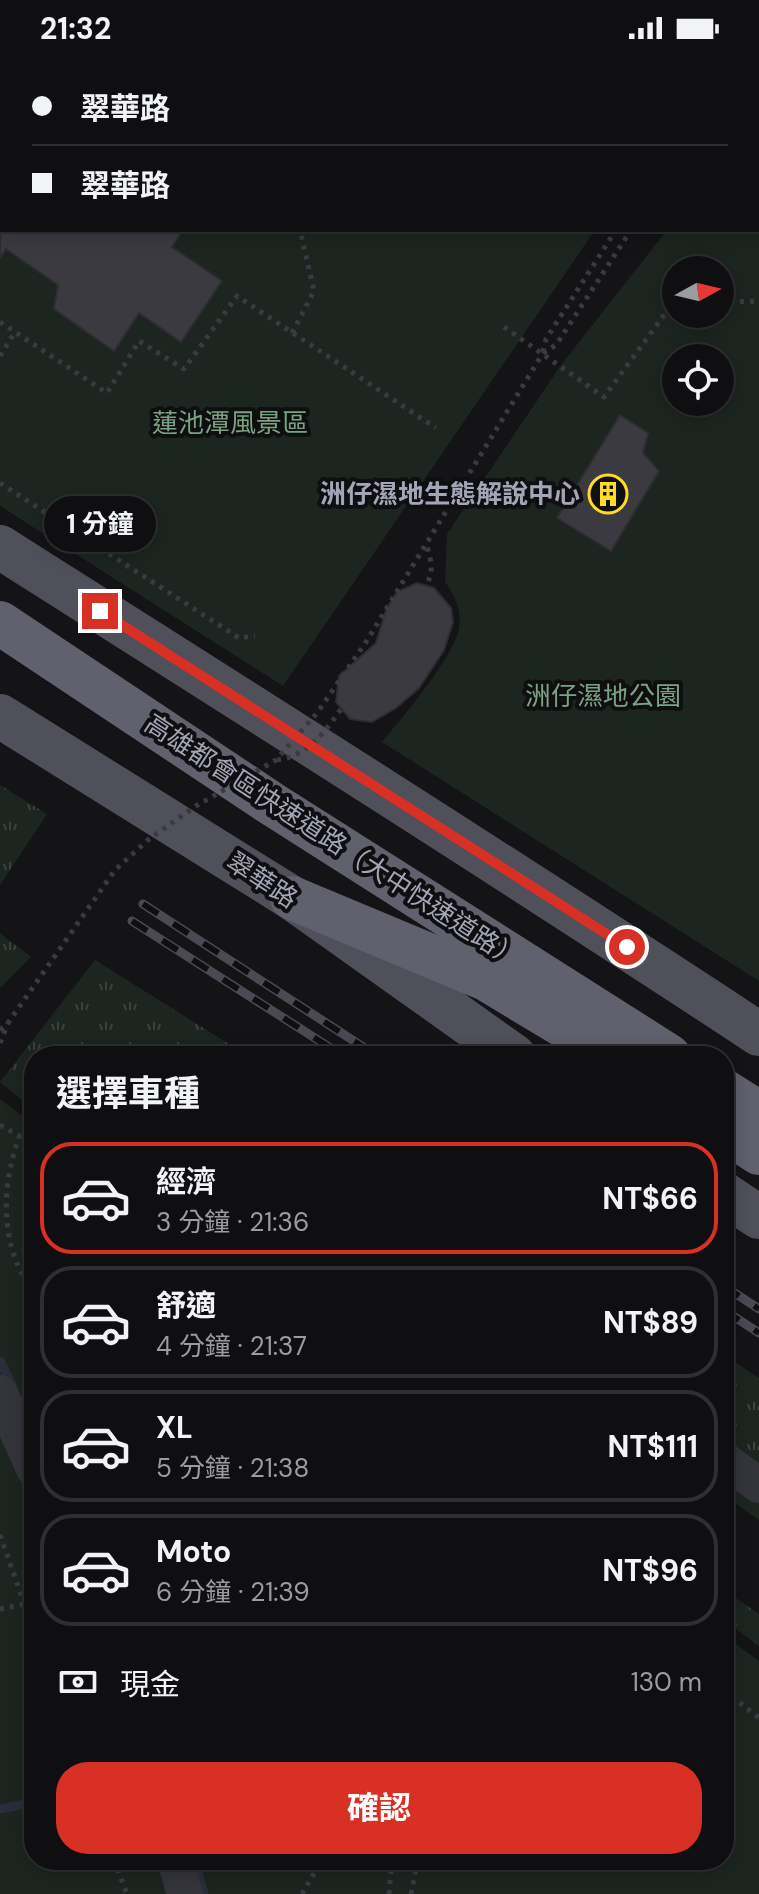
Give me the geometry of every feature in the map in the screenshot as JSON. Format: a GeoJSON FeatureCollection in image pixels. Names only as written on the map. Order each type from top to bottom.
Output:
{"type":"FeatureCollection","features":[{"type":"Feature","properties":{"kind":"highway","name":"高雄都會區快速道路（大中快速道路）"},"geometry":{"type":"LineString","coordinates":[[0,623],[272,804],[653,1046]]}},
{"type":"Feature","properties":{"kind":"highway","name":"高雄都會區快速道路（大中快速道路）"},"geometry":{"type":"LineString","coordinates":[[292,898],[486,979],[597,1046]]}},
{"type":"Feature","properties":{"kind":"highway"},"geometry":{"type":"LineString","coordinates":[[734,1097],[759,1113]]}},
{"type":"Feature","properties":{"kind":"highway"},"geometry":{"type":"LineString","coordinates":[[734,1137],[759,1153]]}},
{"type":"Feature","properties":{"kind":"main road"},"geometry":{"type":"LineString","coordinates":[[0,547],[361,779],[495,860],[759,1034]]}},
{"type":"Feature","properties":{"kind":"main road","name":"翠華路"},"geometry":{"type":"LineString","coordinates":[[0,716],[292,898],[500,1046]]}},
{"type":"Feature","properties":{"kind":"main road"},"geometry":{"type":"LineString","coordinates":[[734,1201],[759,1217]]}},
{"type":"Feature","properties":{"kind":"street"},"geometry":{"type":"LineString","coordinates":[[0,1393],[24,1447]]}},
{"type":"Feature","properties":{"kind":"street"},"geometry":{"type":"LineString","coordinates":[[734,1467],[759,1485]]}},
{"type":"Feature","properties":{"kind":"street"},"geometry":{"type":"LineString","coordinates":[[178,1870],[185,1894]]}},
{"type":"Feature","properties":{"kind":"path"},"geometry":{"type":"LineString","coordinates":[[292,333],[314,291],[300,232]]}},
{"type":"Feature","properties":{"kind":"path"},"geometry":{"type":"LineString","coordinates":[[0,1030],[8,1023],[115,870],[149,839],[196,806],[276,760],[317,713],[366,642],[543,353],[546,339],[615,232]]}},
{"type":"Feature","properties":{"kind":"path"},"geometry":{"type":"LineString","coordinates":[[543,353],[556,345],[630,232]]}},
{"type":"Feature","properties":{"kind":"path"},"geometry":{"type":"LineString","coordinates":[[0,322],[107,393],[139,341],[184,369],[237,296],[436,428]]}},
{"type":"Feature","properties":{"kind":"path"},"geometry":{"type":"LineString","coordinates":[[734,302],[759,301]]}},
{"type":"Feature","properties":{"kind":"path"},"geometry":{"type":"LineString","coordinates":[[504,327],[604,397],[662,318]]}},
{"type":"Feature","properties":{"kind":"path"},"geometry":{"type":"LineString","coordinates":[[0,356],[15,332]]}},
{"type":"Feature","properties":{"kind":"path"},"geometry":{"type":"LineString","coordinates":[[0,483],[239,638],[255,636]]}},
{"type":"Feature","properties":{"kind":"path"},"geometry":{"type":"LineString","coordinates":[[276,760],[290,758],[313,743],[363,678],[389,653],[430,578],[426,543]]}},
{"type":"Feature","properties":{"kind":"path"},"geometry":{"type":"LineString","coordinates":[[2,1041],[8,1023]]}},
{"type":"Feature","properties":{"kind":"path"},"geometry":{"type":"LineString","coordinates":[[0,1125],[24,1138]]}},
{"type":"Feature","properties":{"kind":"path"},"geometry":{"type":"LineString","coordinates":[[20,1135],[6,1172],[1,1241],[24,1279]]}},
{"type":"Feature","properties":{"kind":"path"},"geometry":{"type":"LineString","coordinates":[[0,1535],[24,1601]]}},
{"type":"Feature","properties":{"kind":"path"},"geometry":{"type":"LineString","coordinates":[[0,1609],[24,1604]]}},
{"type":"Feature","properties":{"kind":"path"},"geometry":{"type":"LineString","coordinates":[[734,1698],[759,1718]]}},
{"type":"Feature","properties":{"kind":"path"},"geometry":{"type":"LineString","coordinates":[[118,1870],[127,1894]]}},
{"type":"Feature","properties":{"kind":"path"},"geometry":{"type":"LineString","coordinates":[[302,1894],[316,1870]]}},
{"type":"Feature","properties":{"kind":"path"},"geometry":{"type":"LineString","coordinates":[[389,1894],[391,1870]]}},
{"type":"Feature","properties":{"kind":"path"},"geometry":{"type":"LineString","coordinates":[[411,1894],[416,1870]]}},
{"type":"Feature","properties":{"kind":"green space","name":"蓮池潭風景區"},"geometry":{"type":"Polygon","coordinates":[[[0,232],[594,232],[283,686],[0,506],[0,232]]]}},
{"type":"Feature","properties":{"kind":"green space","name":"洲仔濕地公園"},"geometry":{"type":"Polygon","coordinates":[[[665,232],[759,232],[759,981],[382,742],[426,687],[448,654],[459,628],[459,609],[445,582],[447,534],[561,365],[665,232]]]}},
{"type":"Feature","properties":{"kind":"green space"},"geometry":{"type":"Polygon","coordinates":[[[0,785],[47,814],[0,885],[0,785]]]}},
{"type":"Feature","properties":{"kind":"green space"},"geometry":{"type":"Polygon","coordinates":[[[0,933],[31,957],[0,988],[0,933]]]}},
{"type":"Feature","properties":{"kind":"green space"},"geometry":{"type":"Polygon","coordinates":[[[95,960],[232,1046],[28,1046],[95,960]]]}},
{"type":"Feature","properties":{"kind":"green space"},"geometry":{"type":"Polygon","coordinates":[[[24,1051],[24,1102],[0,1082],[24,1051]]]}},
{"type":"Feature","properties":{"kind":"green space"},"geometry":{"type":"Polygon","coordinates":[[[0,1099],[24,1117],[24,1430],[0,1379],[0,1099]]]}},
{"type":"Feature","properties":{"kind":"green space"},"geometry":{"type":"Polygon","coordinates":[[[734,1362],[759,1378],[759,1520],[734,1502],[734,1362]]]}},
{"type":"Feature","properties":{"kind":"green space"},"geometry":{"type":"Polygon","coordinates":[[[0,1410],[24,1469],[24,1870],[170,1870],[176,1894],[0,1894],[0,1410]]]}},
{"type":"Feature","properties":{"kind":"green space"},"geometry":{"type":"Polygon","coordinates":[[[734,1597],[759,1614],[759,1646],[734,1627],[734,1597]]]}},
{"type":"Feature","properties":{"kind":"green space"},"geometry":{"type":"Polygon","coordinates":[[[734,1642],[759,1661],[759,1894],[192,1894],[186,1870],[734,1870],[734,1642]]]}},
{"type":"Feature","properties":{"kind":"building"},"geometry":{"type":"Polygon","coordinates":[[[0,232],[182,232],[172,247],[222,281],[181,342],[139,313],[114,351],[54,309],[58,285],[6,249],[0,258],[0,232]]]}},
{"type":"Feature","properties":{"kind":"building","name":"洲仔濕地生態解說中心"},"geometry":{"type":"Polygon","coordinates":[[[620,415],[648,433],[643,453],[659,471],[611,551],[557,518],[620,415]]]}},
{"type":"Feature","properties":{"kind":"building"},"geometry":{"type":"Polygon","coordinates":[[[417,583],[434,588],[451,608],[453,622],[444,650],[419,688],[396,708],[372,722],[350,719],[336,702],[339,676],[376,643],[386,610],[397,592],[417,583]]]}},
{"type":"Feature","properties":{"kind":"waterway"},"geometry":{"type":"LineString","coordinates":[[0,1361],[12,1385]]}},
{"type":"Feature","properties":{"kind":"waterway"},"geometry":{"type":"LineString","coordinates":[[0,1809],[24,1804]]}},
{"type":"Feature","properties":{"kind":"waterway"},"geometry":{"type":"LineString","coordinates":[[197,1870],[204,1894]]}},
{"type":"Feature","properties":{"kind":"railway"},"geometry":{"type":"LineString","coordinates":[[143,904],[362,1046]]}},
{"type":"Feature","properties":{"kind":"railway"},"geometry":{"type":"LineString","coordinates":[[132,921],[327,1046]]}},
{"type":"Feature","properties":{"kind":"railway"},"geometry":{"type":"LineString","coordinates":[[734,1293],[759,1309]]}},
{"type":"Feature","properties":{"kind":"railway"},"geometry":{"type":"LineString","coordinates":[[734,1317],[759,1333]]}},
{"type":"Feature","properties":{"kind":"place","name":"洲仔濕地生態解說中心"},"geometry":{"type":"Point","coordinates":[608,494]}},
{"type":"Feature","properties":{"kind":"route"},"geometry":{"type":"LineString","coordinates":[[100,611],[627,947]]}}]}
